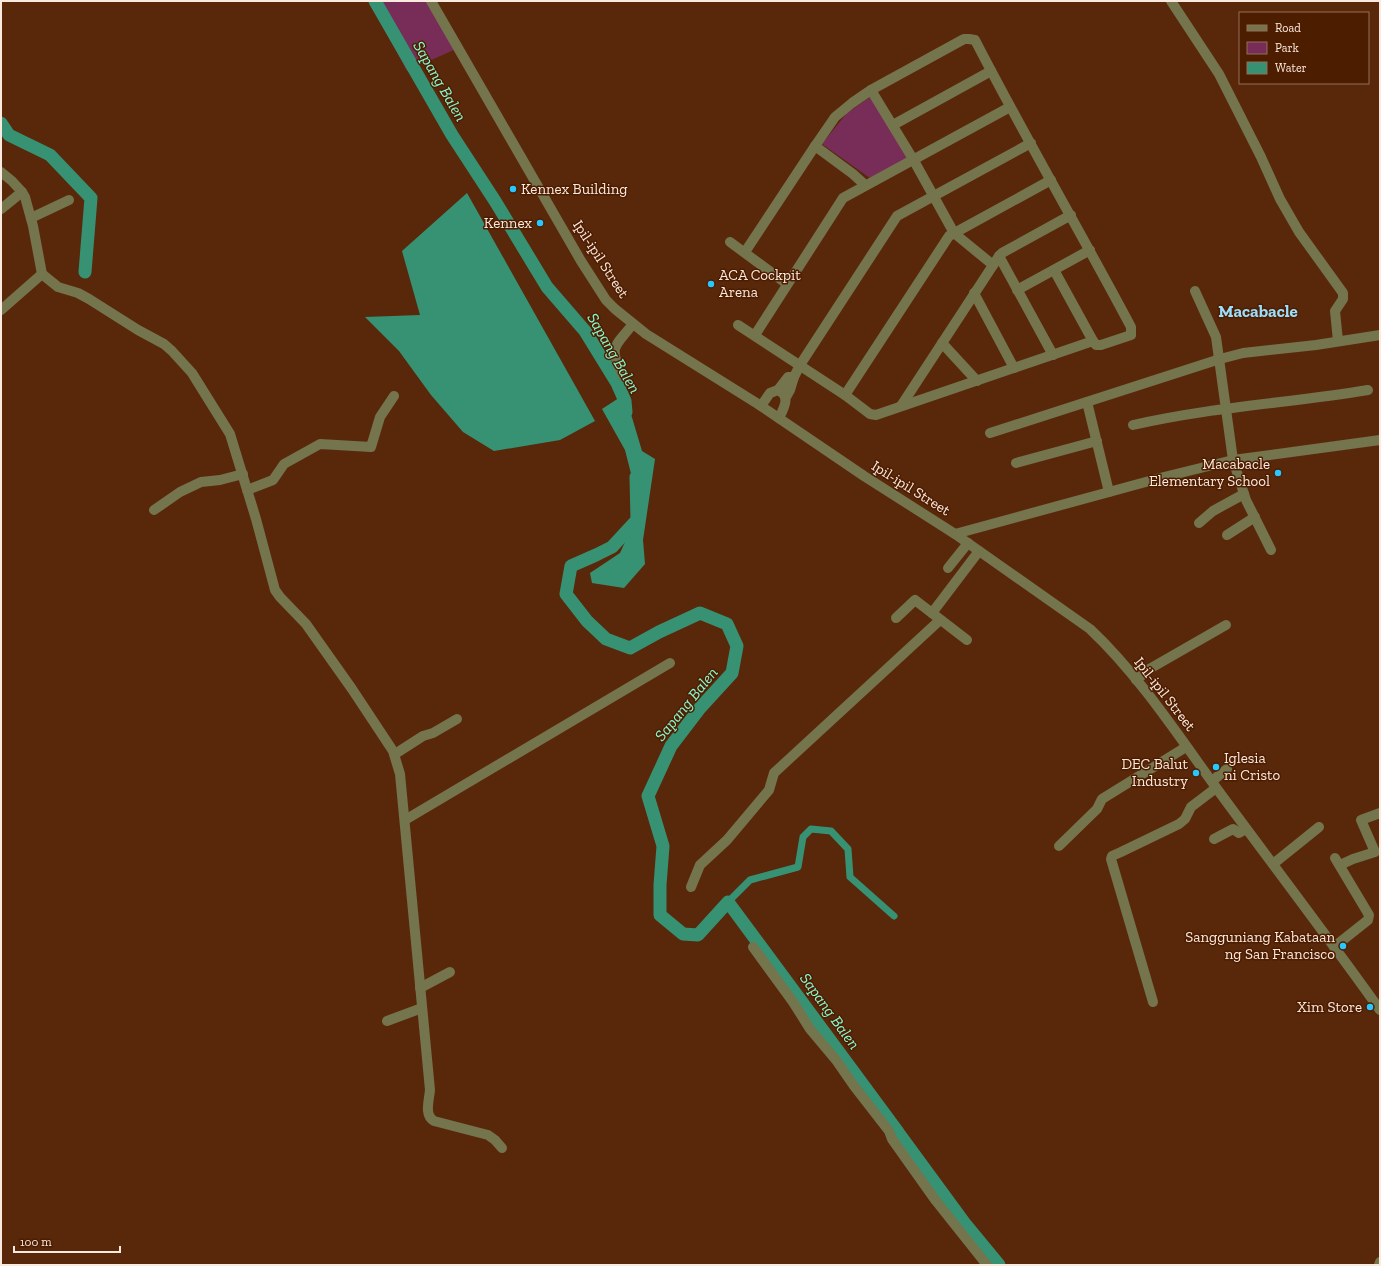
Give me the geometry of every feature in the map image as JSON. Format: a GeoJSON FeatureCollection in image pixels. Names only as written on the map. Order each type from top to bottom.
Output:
{"type":"FeatureCollection","features":[{"type":"Feature","properties":{"kind":"street","name":"Ipil-ipil Street"},"geometry":{"type":"LineString","coordinates":[[431,1],[581,261],[606,300],[646,334],[761,406],[864,476],[955,534],[1090,629],[1136,680],[1380,1010]]}},
{"type":"Feature","properties":{"kind":"street"},"geometry":{"type":"LineString","coordinates":[[1171,1],[1219,74],[1261,157],[1280,199],[1299,232],[1343,293],[1343,299],[1335,311],[1338,341]]}},
{"type":"Feature","properties":{"kind":"street"},"geometry":{"type":"LineString","coordinates":[[745,252],[825,131],[836,117],[852,102],[871,90],[964,39],[970,39],[974,40],[1090,250],[1131,327],[1132,332],[1130,336],[1101,345],[1096,345],[1054,270]]}},
{"type":"Feature","properties":{"kind":"street"},"geometry":{"type":"LineString","coordinates":[[893,126],[991,71]]}},
{"type":"Feature","properties":{"kind":"street"},"geometry":{"type":"LineString","coordinates":[[871,90],[913,159],[954,233],[993,265]]}},
{"type":"Feature","properties":{"kind":"street"},"geometry":{"type":"LineString","coordinates":[[755,335],[843,198],[1010,107]]}},
{"type":"Feature","properties":{"kind":"street"},"geometry":{"type":"LineString","coordinates":[[779,418],[786,406],[786,397],[800,365],[897,216],[1031,144]]}},
{"type":"Feature","properties":{"kind":"street"},"geometry":{"type":"LineString","coordinates":[[815,146],[853,174],[865,185]]}},
{"type":"Feature","properties":{"kind":"street"},"geometry":{"type":"LineString","coordinates":[[1,172],[22,192],[31,218],[42,274],[58,287],[78,293],[138,330],[164,344],[192,373],[230,434],[243,474],[275,590],[306,624],[352,689],[395,754],[400,774],[405,820],[430,1090],[429,1118],[434,1122],[488,1136],[495,1140],[502,1148]]}},
{"type":"Feature","properties":{"kind":"street"},"geometry":{"type":"LineString","coordinates":[[844,395],[949,236],[1051,180]]}},
{"type":"Feature","properties":{"kind":"street"},"geometry":{"type":"LineString","coordinates":[[1,209],[22,192]]}},
{"type":"Feature","properties":{"kind":"street"},"geometry":{"type":"LineString","coordinates":[[31,218],[69,200]]}},
{"type":"Feature","properties":{"kind":"street"},"geometry":{"type":"LineString","coordinates":[[901,406],[999,256],[1070,215]]}},
{"type":"Feature","properties":{"kind":"street"},"geometry":{"type":"LineString","coordinates":[[730,242],[787,284]]}},
{"type":"Feature","properties":{"kind":"street"},"geometry":{"type":"LineString","coordinates":[[1017,290],[1090,250]]}},
{"type":"Feature","properties":{"kind":"street"},"geometry":{"type":"LineString","coordinates":[[999,256],[1053,355]]}},
{"type":"Feature","properties":{"kind":"street"},"geometry":{"type":"LineString","coordinates":[[1,310],[42,274]]}},
{"type":"Feature","properties":{"kind":"street"},"geometry":{"type":"LineString","coordinates":[[1196,291],[1216,336],[1233,460],[1244,494],[1271,550]]}},
{"type":"Feature","properties":{"kind":"street"},"geometry":{"type":"LineString","coordinates":[[974,293],[1014,368]]}},
{"type":"Feature","properties":{"kind":"street"},"geometry":{"type":"LineString","coordinates":[[623,376],[615,360],[614,350],[616,345],[633,324]]}},
{"type":"Feature","properties":{"kind":"street"},"geometry":{"type":"LineString","coordinates":[[738,325],[800,365],[870,414],[876,415],[1093,341]]}},
{"type":"Feature","properties":{"kind":"street"},"geometry":{"type":"LineString","coordinates":[[990,433],[1220,358],[1243,353],[1380,335]]}},
{"type":"Feature","properties":{"kind":"street"},"geometry":{"type":"LineString","coordinates":[[942,343],[977,381]]}},
{"type":"Feature","properties":{"kind":"street"},"geometry":{"type":"LineString","coordinates":[[761,406],[770,393],[778,390],[788,377],[794,376]]}},
{"type":"Feature","properties":{"kind":"street"},"geometry":{"type":"LineString","coordinates":[[778,390],[783,392],[786,397]]}},
{"type":"Feature","properties":{"kind":"street"},"geometry":{"type":"LineString","coordinates":[[1133,425],[1226,409],[1325,397],[1368,390]]}},
{"type":"Feature","properties":{"kind":"street"},"geometry":{"type":"LineString","coordinates":[[247,490],[273,480],[284,464],[320,444],[371,447],[380,417],[394,396]]}},
{"type":"Feature","properties":{"kind":"street"},"geometry":{"type":"LineString","coordinates":[[1087,402],[1109,492]]}},
{"type":"Feature","properties":{"kind":"street"},"geometry":{"type":"LineString","coordinates":[[955,534],[1233,460],[1380,440]]}},
{"type":"Feature","properties":{"kind":"street"},"geometry":{"type":"LineString","coordinates":[[1016,463],[1097,441]]}},
{"type":"Feature","properties":{"kind":"street"},"geometry":{"type":"LineString","coordinates":[[154,510],[180,492],[201,482],[220,480],[243,474]]}},
{"type":"Feature","properties":{"kind":"street"},"geometry":{"type":"LineString","coordinates":[[1199,523],[1213,511],[1244,494]]}},
{"type":"Feature","properties":{"kind":"street"},"geometry":{"type":"LineString","coordinates":[[1227,535],[1255,518]]}},
{"type":"Feature","properties":{"kind":"street"},"geometry":{"type":"LineString","coordinates":[[948,568],[968,544]]}},
{"type":"Feature","properties":{"kind":"street"},"geometry":{"type":"LineString","coordinates":[[691,887],[700,865],[727,840],[769,790],[774,773],[936,616],[979,551]]}},
{"type":"Feature","properties":{"kind":"street"},"geometry":{"type":"LineString","coordinates":[[896,618],[915,600],[966,640]]}},
{"type":"Feature","properties":{"kind":"street"},"geometry":{"type":"LineString","coordinates":[[1136,680],[1151,668],[1226,625]]}},
{"type":"Feature","properties":{"kind":"street"},"geometry":{"type":"LineString","coordinates":[[405,820],[670,663]]}},
{"type":"Feature","properties":{"kind":"street"},"geometry":{"type":"LineString","coordinates":[[395,754],[423,736],[433,733],[457,719]]}},
{"type":"Feature","properties":{"kind":"street"},"geometry":{"type":"LineString","coordinates":[[1059,846],[1097,808],[1102,799],[1186,746]]}},
{"type":"Feature","properties":{"kind":"street"},"geometry":{"type":"LineString","coordinates":[[1153,1002],[1111,858],[1112,856],[1179,824],[1185,819],[1191,806],[1214,785],[1227,769]]}},
{"type":"Feature","properties":{"kind":"street"},"geometry":{"type":"LineString","coordinates":[[1334,947],[1368,920],[1369,917],[1338,862],[1375,852],[1361,820],[1380,813]]}},
{"type":"Feature","properties":{"kind":"street"},"geometry":{"type":"LineString","coordinates":[[1273,864],[1319,827]]}},
{"type":"Feature","properties":{"kind":"street"},"geometry":{"type":"LineString","coordinates":[[1214,839],[1233,828],[1239,833],[1246,828]]}},
{"type":"Feature","properties":{"kind":"street"},"geometry":{"type":"LineString","coordinates":[[753,948],[793,1002],[810,1029],[836,1060],[889,1132],[892,1139],[936,1201],[987,1265]]}},
{"type":"Feature","properties":{"kind":"street"},"geometry":{"type":"LineString","coordinates":[[420,988],[450,972]]}},
{"type":"Feature","properties":{"kind":"street"},"geometry":{"type":"LineString","coordinates":[[387,1021],[422,1008]]}},
{"type":"Feature","properties":{"kind":"green space"},"geometry":{"type":"Polygon","coordinates":[[[370,1],[433,1],[458,48],[407,71],[370,1]]]}},
{"type":"Feature","properties":{"kind":"green space"},"geometry":{"type":"Polygon","coordinates":[[[872,96],[908,158],[870,178],[822,144],[847,113],[872,96]]]}},
{"type":"Feature","properties":{"kind":"water"},"geometry":{"type":"Polygon","coordinates":[[[467,193],[595,421],[560,440],[494,451],[463,432],[431,395],[399,351],[365,317],[420,315],[402,251],[467,193]]]}},
{"type":"Feature","properties":{"kind":"water"},"geometry":{"type":"Polygon","coordinates":[[[625,394],[642,451],[655,459],[643,540],[645,564],[624,588],[592,583],[590,573],[620,553],[640,509],[625,450],[602,409],[625,394]]]}},
{"type":"Feature","properties":{"kind":"waterway","name":"Sapang Balen"},"geometry":{"type":"LineString","coordinates":[[375,1],[452,135],[495,201],[547,287],[585,331],[617,383],[625,401],[626,412]]}},
{"type":"Feature","properties":{"kind":"waterway"},"geometry":{"type":"LineString","coordinates":[[1,123],[9,135],[50,155],[91,198],[85,272]]}},
{"type":"Feature","properties":{"kind":"waterway","name":"Sapang Balen"},"geometry":{"type":"LineString","coordinates":[[636,477],[637,520],[612,547],[571,566],[566,594],[587,621],[606,639],[630,648],[659,632],[700,613],[727,624],[737,646],[732,673],[700,708],[671,746],[648,796],[663,846],[660,885],[660,915],[683,934],[698,935],[728,902],[898,1132]]}},
{"type":"Feature","properties":{"kind":"waterway"},"geometry":{"type":"LineString","coordinates":[[728,902],[750,880],[798,867],[803,837],[811,829],[831,831],[848,849],[850,877],[894,916]]}},
{"type":"Feature","properties":{"kind":"waterway","name":"Sapang Balen"},"geometry":{"type":"LineString","coordinates":[[900,1135],[966,1225],[999,1265]]}},
{"type":"Feature","properties":{"kind":"place","name":"Kennex Building"},"geometry":{"type":"Point","coordinates":[513,189]}},
{"type":"Feature","properties":{"kind":"place","name":"Kennex"},"geometry":{"type":"Point","coordinates":[540,223]}},
{"type":"Feature","properties":{"kind":"place","name":"ACA Cockpit Arena"},"geometry":{"type":"Point","coordinates":[711,284]}},
{"type":"Feature","properties":{"kind":"place","name":"Macabacle Elementary School"},"geometry":{"type":"Point","coordinates":[1278,473]}},
{"type":"Feature","properties":{"kind":"place","name":"Iglesia ni Cristo"},"geometry":{"type":"Point","coordinates":[1216,767]}},
{"type":"Feature","properties":{"kind":"place","name":"DEC Balut Industry"},"geometry":{"type":"Point","coordinates":[1196,773]}},
{"type":"Feature","properties":{"kind":"place","name":"Sangguniang Kabataan ng San Francisco"},"geometry":{"type":"Point","coordinates":[1343,946]}},
{"type":"Feature","properties":{"kind":"place","name":"Xim Store"},"geometry":{"type":"Point","coordinates":[1370,1007]}},
{"type":"Feature","properties":{"kind":"district","name":"Macabacle"},"geometry":{"type":"Point","coordinates":[1258,311]}}]}
